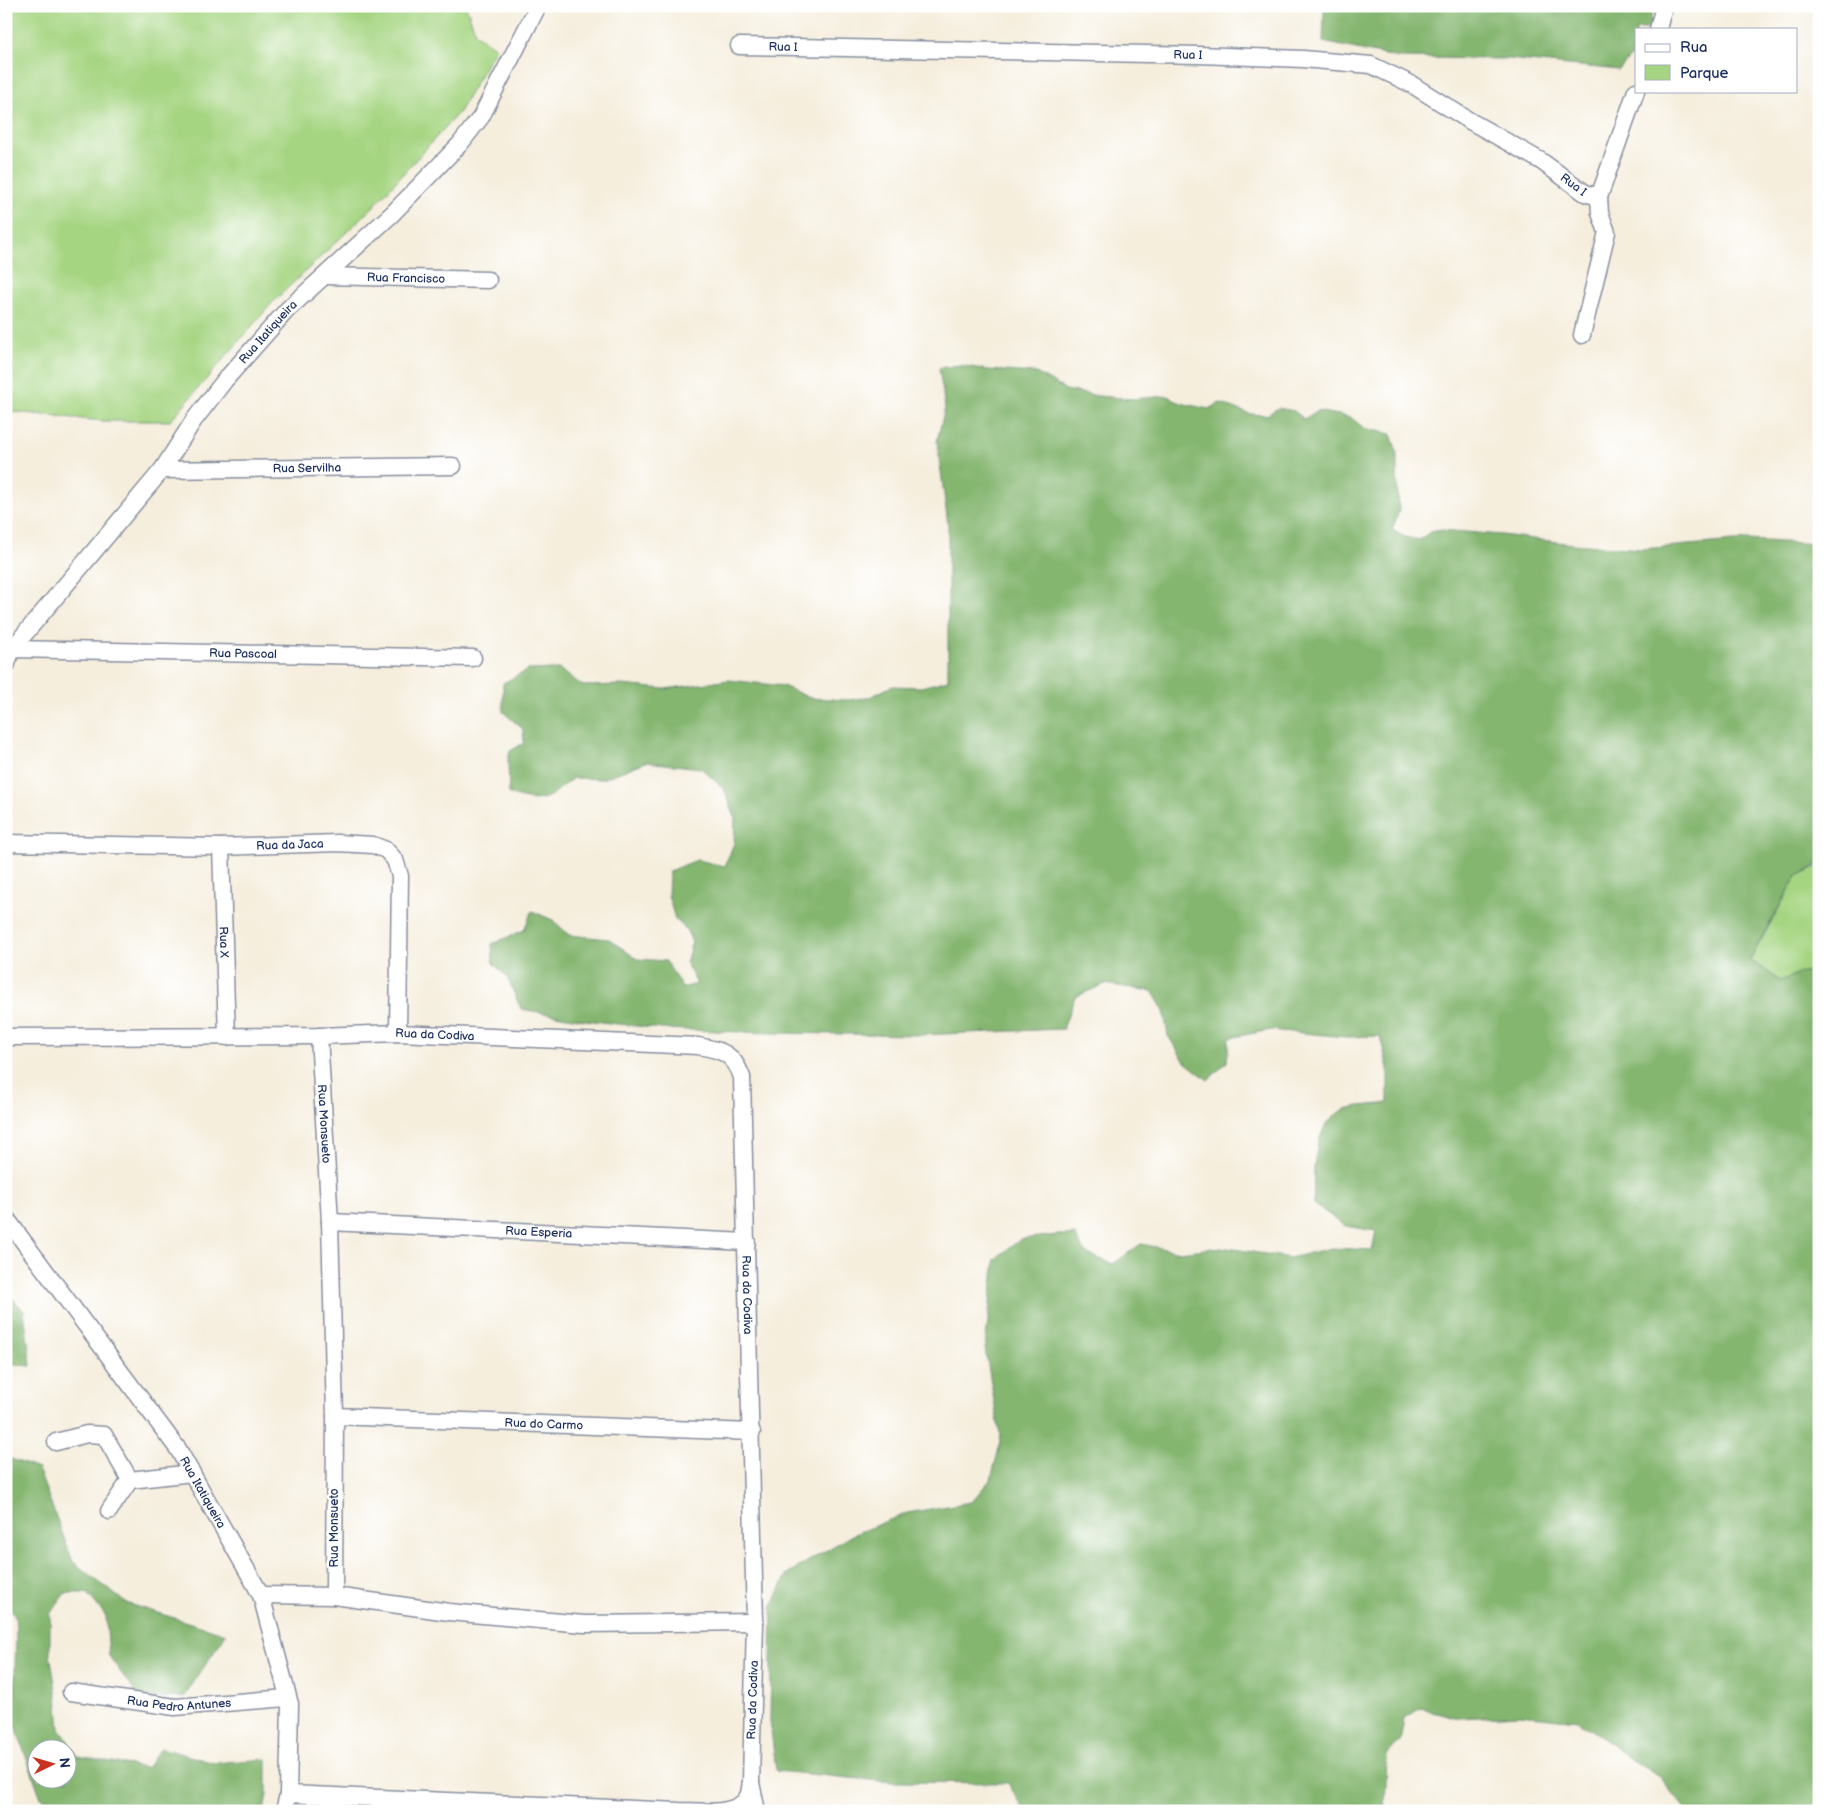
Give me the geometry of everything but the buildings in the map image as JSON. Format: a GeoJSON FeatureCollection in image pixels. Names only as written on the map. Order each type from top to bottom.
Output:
{"type":"FeatureCollection","features":[{"type":"Feature","properties":{"kind":"street","name":"Rua Itatiqueira"},"geometry":{"type":"LineString","coordinates":[[6,666],[12,649],[162,470],[194,420],[225,380],[287,310],[392,214],[460,144],[481,117],[538,6]]}},
{"type":"Feature","properties":{"kind":"street"},"geometry":{"type":"LineString","coordinates":[[1658,28],[1664,6]]}},
{"type":"Feature","properties":{"kind":"street","name":"Rua I"},"geometry":{"type":"LineString","coordinates":[[738,46],[1198,55],[1303,59],[1372,65],[1411,84],[1470,121],[1542,161],[1585,193],[1599,197]]}},
{"type":"Feature","properties":{"kind":"street","name":"Rua I"},"geometry":{"type":"LineString","coordinates":[[1582,336],[1607,232],[1600,213],[1599,197],[1636,92]]}},
{"type":"Feature","properties":{"kind":"street","name":"Rua Francisco"},"geometry":{"type":"LineString","coordinates":[[324,276],[488,280]]}},
{"type":"Feature","properties":{"kind":"street","name":"Rua Servilha"},"geometry":{"type":"LineString","coordinates":[[162,470],[453,466]]}},
{"type":"Feature","properties":{"kind":"street","name":"Rua Pascoal"},"geometry":{"type":"LineString","coordinates":[[12,649],[473,658]]}},
{"type":"Feature","properties":{"kind":"street","name":"Rua da Jaca"},"geometry":{"type":"LineString","coordinates":[[6,844],[221,847],[336,844],[373,845],[386,850],[395,860],[400,876],[398,1033]]}},
{"type":"Feature","properties":{"kind":"street","name":"Rua X"},"geometry":{"type":"LineString","coordinates":[[221,847],[227,1037]]}},
{"type":"Feature","properties":{"kind":"street","name":"Rua da Codiva"},"geometry":{"type":"LineString","coordinates":[[6,1037],[227,1037],[398,1033],[698,1046],[726,1053],[738,1066],[742,1077],[756,1622],[751,1781],[748,1796],[742,1805],[729,1810],[679,1811],[288,1794]]}},
{"type":"Feature","properties":{"kind":"street","name":"Rua Monsueto"},"geometry":{"type":"LineString","coordinates":[[319,1036],[330,1222],[335,1416],[334,1596]]}},
{"type":"Feature","properties":{"kind":"street","name":"Rua Itatiqueira"},"geometry":{"type":"LineString","coordinates":[[6,1218],[178,1449],[262,1595],[290,1704],[288,1794],[284,1811]]}},
{"type":"Feature","properties":{"kind":"street","name":"Rua Esperia"},"geometry":{"type":"LineString","coordinates":[[330,1222],[747,1242]]}},
{"type":"Feature","properties":{"kind":"street","name":"Rua do Carmo"},"geometry":{"type":"LineString","coordinates":[[335,1416],[752,1432]]}},
{"type":"Feature","properties":{"kind":"street"},"geometry":{"type":"LineString","coordinates":[[56,1442],[87,1434],[104,1435],[130,1480]]}},
{"type":"Feature","properties":{"kind":"street"},"geometry":{"type":"LineString","coordinates":[[109,1511],[130,1480],[192,1472]]}},
{"type":"Feature","properties":{"kind":"street"},"geometry":{"type":"LineString","coordinates":[[262,1595],[334,1596],[449,1612],[584,1624],[756,1622]]}},
{"type":"Feature","properties":{"kind":"street","name":"Rua Pedro Antunes"},"geometry":{"type":"LineString","coordinates":[[71,1692],[175,1707],[287,1698]]}},
{"type":"Feature","properties":{"kind":"street"},"geometry":{"type":"LineString","coordinates":[[751,1781],[756,1811]]}},
{"type":"Feature","properties":{"kind":"green space"},"geometry":{"type":"Polygon","coordinates":[[[6,6],[466,6],[476,34],[496,48],[459,112],[372,208],[272,303],[170,421],[103,421],[6,411],[6,6]]]}},
{"type":"Feature","properties":{"kind":"green space"},"geometry":{"type":"Polygon","coordinates":[[[1328,6],[1653,6],[1649,28],[1635,28],[1635,52],[1619,70],[1509,59],[1400,58],[1323,42],[1324,11],[1328,6]]]}},
{"type":"Feature","properties":{"kind":"green space"},"geometry":{"type":"Polygon","coordinates":[[[959,365],[988,370],[1036,373],[1066,390],[1098,396],[1133,399],[1168,396],[1182,403],[1208,409],[1220,403],[1250,414],[1267,415],[1278,408],[1294,411],[1304,419],[1317,411],[1350,417],[1364,428],[1391,434],[1397,452],[1399,511],[1392,530],[1405,537],[1419,540],[1430,532],[1441,530],[1573,544],[1642,549],[1746,540],[1819,544],[1819,864],[1796,877],[1749,960],[1781,981],[1799,973],[1819,969],[1819,1811],[1687,1811],[1660,1778],[1578,1721],[1521,1715],[1459,1718],[1421,1708],[1404,1718],[1400,1742],[1387,1754],[1385,1811],[1025,1811],[1008,1783],[892,1782],[776,1771],[770,1721],[772,1607],[787,1574],[852,1535],[907,1513],[971,1502],[991,1479],[1001,1441],[985,1348],[995,1259],[1021,1239],[1058,1235],[1075,1235],[1085,1253],[1113,1264],[1141,1244],[1180,1252],[1221,1247],[1290,1258],[1331,1248],[1372,1250],[1376,1231],[1345,1226],[1314,1204],[1314,1177],[1317,1148],[1321,1135],[1327,1124],[1337,1114],[1358,1106],[1388,1103],[1388,1068],[1380,1036],[1346,1037],[1270,1030],[1229,1038],[1227,1062],[1208,1080],[1185,1062],[1168,1036],[1164,1011],[1152,991],[1105,984],[1075,997],[1063,1029],[919,1035],[662,1029],[584,1020],[521,1009],[507,977],[493,963],[492,944],[524,930],[532,911],[553,920],[569,935],[609,939],[637,959],[666,961],[682,988],[697,984],[686,963],[692,942],[686,929],[675,919],[668,895],[669,871],[697,860],[725,866],[734,843],[735,817],[724,789],[701,768],[646,762],[602,779],[573,778],[551,795],[538,800],[530,800],[509,794],[508,759],[510,751],[524,743],[523,729],[503,712],[503,683],[528,670],[559,669],[583,686],[621,685],[665,689],[729,680],[783,686],[810,698],[849,700],[870,697],[892,686],[921,687],[948,680],[948,525],[937,441],[945,408],[939,368],[959,365]]]}},
{"type":"Feature","properties":{"kind":"green space"},"geometry":{"type":"Polygon","coordinates":[[[1819,866],[1819,969],[1798,973],[1781,981],[1750,960],[1797,876],[1819,866]]]}},
{"type":"Feature","properties":{"kind":"green space"},"geometry":{"type":"Polygon","coordinates":[[[6,1291],[24,1311],[31,1366],[6,1364],[6,1291]]]}},
{"type":"Feature","properties":{"kind":"green space"},"geometry":{"type":"Polygon","coordinates":[[[6,1457],[38,1469],[73,1562],[126,1603],[226,1634],[184,1697],[140,1699],[109,1656],[106,1616],[87,1593],[65,1593],[50,1614],[50,1654],[60,1729],[67,1740],[28,1740],[28,1762],[14,1723],[15,1616],[6,1605],[6,1457]]]}},
{"type":"Feature","properties":{"kind":"green space"},"geometry":{"type":"Polygon","coordinates":[[[161,1748],[214,1763],[267,1759],[267,1794],[264,1811],[73,1811],[41,1798],[38,1790],[78,1790],[78,1756],[146,1768],[161,1748]]]}}]}
